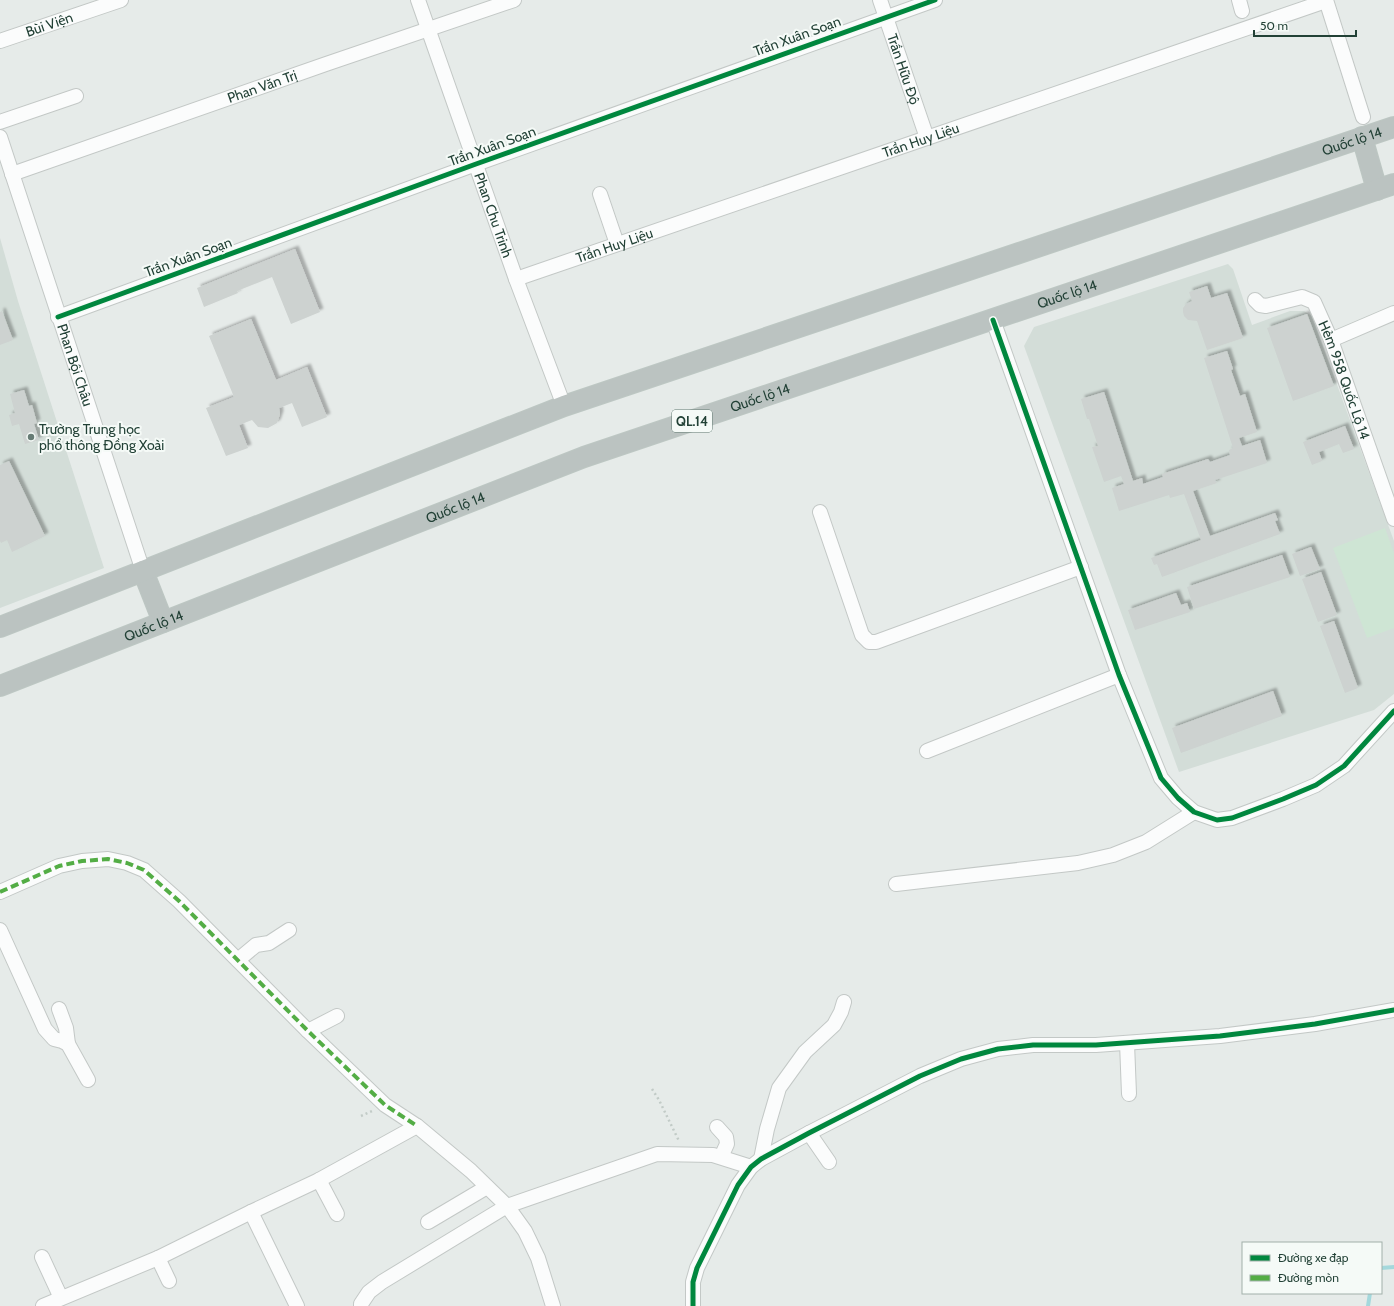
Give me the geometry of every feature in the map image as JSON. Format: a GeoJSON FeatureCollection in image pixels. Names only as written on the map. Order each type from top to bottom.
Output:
{"type":"FeatureCollection","features":[{"type":"Feature","properties":{"kind":"highway","name":"Quốc lộ 14"},"geometry":{"type":"LineString","coordinates":[[0,627],[142,570],[564,406],[1394,127]]}},
{"type":"Feature","properties":{"kind":"highway"},"geometry":{"type":"LineString","coordinates":[[1362,137],[1386,187]]}},
{"type":"Feature","properties":{"kind":"highway","name":"Quốc lộ 14"},"geometry":{"type":"LineString","coordinates":[[0,686],[584,458],[1386,187]]}},
{"type":"Feature","properties":{"kind":"highway"},"geometry":{"type":"LineString","coordinates":[[142,570],[163,622]]}},
{"type":"Feature","properties":{"kind":"street","name":"Bùi Viện"},"geometry":{"type":"LineString","coordinates":[[0,40],[121,0]]}},
{"type":"Feature","properties":{"kind":"street","name":"Phan Chu Trinh"},"geometry":{"type":"LineString","coordinates":[[418,0],[516,279],[564,406]]}},
{"type":"Feature","properties":{"kind":"street","name":"Phan Văn Trị"},"geometry":{"type":"LineString","coordinates":[[12,174],[514,0]]}},
{"type":"Feature","properties":{"kind":"street","name":"Trần Hữu Độ"},"geometry":{"type":"LineString","coordinates":[[880,0],[928,138]]}},
{"type":"Feature","properties":{"kind":"street","name":"Trần Xuân Soạn"},"geometry":{"type":"LineString","coordinates":[[58,317],[476,164],[935,0]]}},
{"type":"Feature","properties":{"kind":"street","name":"Trần Huy Liệu"},"geometry":{"type":"LineString","coordinates":[[516,279],[928,138],[1244,14],[1326,0]]}},
{"type":"Feature","properties":{"kind":"street"},"geometry":{"type":"LineString","coordinates":[[1326,0],[1363,117]]}},
{"type":"Feature","properties":{"kind":"street"},"geometry":{"type":"LineString","coordinates":[[0,122],[76,96]]}},
{"type":"Feature","properties":{"kind":"street","name":"Phan Bội Châu"},"geometry":{"type":"LineString","coordinates":[[0,137],[142,570]]}},
{"type":"Feature","properties":{"kind":"street"},"geometry":{"type":"LineString","coordinates":[[600,194],[617,244]]}},
{"type":"Feature","properties":{"kind":"street","name":"Hẻm 958 Quốc Lộ 14"},"geometry":{"type":"LineString","coordinates":[[1255,300],[1260,305],[1266,306],[1302,297],[1314,302],[1331,340],[1394,519]]}},
{"type":"Feature","properties":{"kind":"street"},"geometry":{"type":"LineString","coordinates":[[1331,340],[1394,313]]}},
{"type":"Feature","properties":{"kind":"street"},"geometry":{"type":"LineString","coordinates":[[993,320],[1119,675],[1162,778],[1178,798],[1194,812],[1217,820],[1232,818],[1283,799],[1316,785],[1344,766],[1394,711]]}},
{"type":"Feature","properties":{"kind":"street"},"geometry":{"type":"LineString","coordinates":[[820,512],[862,635],[869,642],[876,642],[1081,566]]}},
{"type":"Feature","properties":{"kind":"street"},"geometry":{"type":"LineString","coordinates":[[927,752],[1119,675]]}},
{"type":"Feature","properties":{"kind":"street"},"geometry":{"type":"LineString","coordinates":[[896,884],[1078,863],[1113,855],[1146,842],[1194,812]]}},
{"type":"Feature","properties":{"kind":"street"},"geometry":{"type":"LineString","coordinates":[[0,892],[59,866],[82,861],[108,859],[144,870],[179,900],[308,1031],[385,1105],[416,1126],[471,1171],[507,1206],[525,1231],[538,1258],[553,1306]]}},
{"type":"Feature","properties":{"kind":"street"},"geometry":{"type":"LineString","coordinates":[[0,930],[45,1029],[54,1040],[62,1041],[68,1044]]}},
{"type":"Feature","properties":{"kind":"street"},"geometry":{"type":"LineString","coordinates":[[238,960],[256,945],[269,943],[289,930]]}},
{"type":"Feature","properties":{"kind":"street"},"geometry":{"type":"LineString","coordinates":[[756,1163],[779,1088],[805,1052],[834,1025],[841,1012],[844,1002]]}},
{"type":"Feature","properties":{"kind":"street"},"geometry":{"type":"LineString","coordinates":[[59,1009],[66,1028],[68,1044],[88,1080]]}},
{"type":"Feature","properties":{"kind":"street"},"geometry":{"type":"LineString","coordinates":[[693,1306],[693,1282],[696,1268],[738,1185],[756,1163],[809,1133],[920,1076],[961,1059],[998,1049],[1033,1045],[1096,1045],[1227,1035],[1315,1024],[1394,1010]]}},
{"type":"Feature","properties":{"kind":"street"},"geometry":{"type":"LineString","coordinates":[[308,1031],[337,1016]]}},
{"type":"Feature","properties":{"kind":"street"},"geometry":{"type":"LineString","coordinates":[[1127,1043],[1129,1094]]}},
{"type":"Feature","properties":{"kind":"street"},"geometry":{"type":"LineString","coordinates":[[43,1306],[158,1258],[319,1180],[416,1126]]}},
{"type":"Feature","properties":{"kind":"street"},"geometry":{"type":"LineString","coordinates":[[716,1128],[726,1137],[727,1144],[721,1158]]}},
{"type":"Feature","properties":{"kind":"street"},"geometry":{"type":"LineString","coordinates":[[809,1133],[829,1162]]}},
{"type":"Feature","properties":{"kind":"street"},"geometry":{"type":"LineString","coordinates":[[361,1306],[369,1292],[382,1282],[507,1206],[657,1154],[714,1155],[721,1158],[756,1163]]}},
{"type":"Feature","properties":{"kind":"street"},"geometry":{"type":"LineString","coordinates":[[319,1180],[337,1214]]}},
{"type":"Feature","properties":{"kind":"street"},"geometry":{"type":"LineString","coordinates":[[428,1222],[487,1186]]}},
{"type":"Feature","properties":{"kind":"street"},"geometry":{"type":"LineString","coordinates":[[251,1212],[297,1306]]}},
{"type":"Feature","properties":{"kind":"street"},"geometry":{"type":"LineString","coordinates":[[42,1257],[61,1298]]}},
{"type":"Feature","properties":{"kind":"street"},"geometry":{"type":"LineString","coordinates":[[158,1258],[169,1281]]}},
{"type":"Feature","properties":{"kind":"path"},"geometry":{"type":"LineString","coordinates":[[652,1089],[659,1100],[685,1154]]}},
{"type":"Feature","properties":{"kind":"shaded area","name":"Trường Trung học phổ thông Đồng Xoài"},"geometry":{"type":"Polygon","coordinates":[[[0,238],[18,301],[104,568],[0,608],[0,238]]]}},
{"type":"Feature","properties":{"kind":"shaded area"},"geometry":{"type":"Polygon","coordinates":[[[1228,264],[1233,269],[1252,325],[1290,311],[1304,311],[1312,316],[1394,541],[1394,694],[1374,710],[1179,772],[1024,346],[1034,327],[1228,264]]]}},
{"type":"Feature","properties":{"kind":"green space"},"geometry":{"type":"Polygon","coordinates":[[[1385,528],[1394,553],[1394,628],[1367,638],[1333,548],[1385,528]]]}},
{"type":"Feature","properties":{"kind":"building"},"geometry":{"type":"Polygon","coordinates":[[[295,249],[320,312],[291,324],[272,277],[237,291],[238,293],[204,307],[197,288],[295,249]]]}},
{"type":"Feature","properties":{"kind":"building"},"geometry":{"type":"Polygon","coordinates":[[[1207,286],[1211,298],[1227,293],[1243,338],[1207,350],[1197,321],[1188,320],[1184,316],[1183,308],[1186,304],[1192,301],[1189,292],[1207,286]]]}},
{"type":"Feature","properties":{"kind":"building"},"geometry":{"type":"Polygon","coordinates":[[[2,311],[13,340],[0,345],[0,312],[2,311]]]}},
{"type":"Feature","properties":{"kind":"building"},"geometry":{"type":"Polygon","coordinates":[[[1307,314],[1334,386],[1293,401],[1267,328],[1307,314]]]}},
{"type":"Feature","properties":{"kind":"building"},"geometry":{"type":"Polygon","coordinates":[[[251,319],[276,380],[307,367],[327,417],[302,427],[292,403],[279,408],[280,414],[277,423],[268,428],[258,427],[252,420],[239,425],[248,448],[226,456],[206,408],[234,397],[209,336],[251,319]]]}},
{"type":"Feature","properties":{"kind":"building"},"geometry":{"type":"Polygon","coordinates":[[[1227,351],[1233,369],[1231,370],[1240,396],[1245,394],[1257,432],[1239,438],[1242,446],[1260,440],[1267,463],[1215,480],[1217,483],[1193,491],[1210,536],[1275,513],[1278,520],[1275,521],[1280,534],[1162,577],[1157,564],[1154,565],[1151,558],[1201,540],[1184,494],[1170,498],[1169,495],[1119,511],[1112,488],[1124,484],[1121,476],[1104,482],[1092,447],[1098,446],[1081,399],[1104,392],[1133,481],[1142,478],[1143,484],[1163,477],[1162,474],[1208,459],[1210,462],[1230,455],[1229,450],[1233,448],[1204,358],[1227,351]]]}},
{"type":"Feature","properties":{"kind":"building"},"geometry":{"type":"Polygon","coordinates":[[[24,390],[29,406],[32,405],[37,423],[34,424],[39,440],[25,444],[19,424],[12,426],[9,415],[15,413],[10,394],[24,390]]]}},
{"type":"Feature","properties":{"kind":"building"},"geometry":{"type":"Polygon","coordinates":[[[1345,426],[1354,449],[1343,453],[1339,444],[1319,452],[1322,461],[1312,465],[1303,442],[1345,426]]]}},
{"type":"Feature","properties":{"kind":"building"},"geometry":{"type":"Polygon","coordinates":[[[9,461],[45,536],[12,552],[7,540],[1,543],[0,541],[0,465],[9,461]]]}},
{"type":"Feature","properties":{"kind":"building"},"geometry":{"type":"Polygon","coordinates":[[[1311,547],[1320,569],[1300,576],[1292,554],[1311,547]]]}},
{"type":"Feature","properties":{"kind":"building"},"geometry":{"type":"Polygon","coordinates":[[[1282,555],[1290,577],[1194,609],[1187,587],[1282,555]]]}},
{"type":"Feature","properties":{"kind":"building"},"geometry":{"type":"Polygon","coordinates":[[[1321,572],[1337,615],[1318,622],[1302,579],[1321,572]]]}},
{"type":"Feature","properties":{"kind":"building"},"geometry":{"type":"Polygon","coordinates":[[[1176,593],[1181,605],[1187,603],[1190,612],[1135,630],[1128,610],[1176,593]]]}},
{"type":"Feature","properties":{"kind":"building"},"geometry":{"type":"Polygon","coordinates":[[[1334,621],[1358,688],[1345,693],[1320,626],[1334,621]]]}},
{"type":"Feature","properties":{"kind":"building"},"geometry":{"type":"Polygon","coordinates":[[[1273,691],[1282,716],[1181,753],[1172,728],[1273,691]]]}},
{"type":"Feature","properties":{"kind":"waterway"},"geometry":{"type":"LineString","coordinates":[[1382,1268],[1394,1267]]}},
{"type":"Feature","properties":{"kind":"waterway"},"geometry":{"type":"LineString","coordinates":[[1368,1306],[1370,1294]]}},
{"type":"Feature","properties":{"kind":"marked path"},"geometry":{"type":"LineString","coordinates":[[0,892],[59,866],[82,861],[108,859],[127,863],[144,870],[179,901],[308,1031],[385,1105],[417,1126]]}},
{"type":"Feature","properties":{"kind":"cycle path"},"geometry":{"type":"LineString","coordinates":[[58,317],[476,164],[935,0]]}},
{"type":"Feature","properties":{"kind":"cycle path"},"geometry":{"type":"LineString","coordinates":[[993,320],[1119,675],[1161,778],[1178,798],[1194,812],[1217,820],[1232,818],[1283,799],[1316,785],[1344,766],[1394,711]]}},
{"type":"Feature","properties":{"kind":"cycle path"},"geometry":{"type":"LineString","coordinates":[[693,1306],[693,1282],[697,1268],[738,1185],[751,1167],[761,1159],[809,1133],[920,1076],[961,1059],[998,1049],[1033,1045],[1096,1045],[1220,1036],[1315,1024],[1394,1010]]}},
{"type":"Feature","properties":{"kind":"place","name":"Trường Trung học phổ thông Đồng Xoài"},"geometry":{"type":"Point","coordinates":[31,437]}}]}
